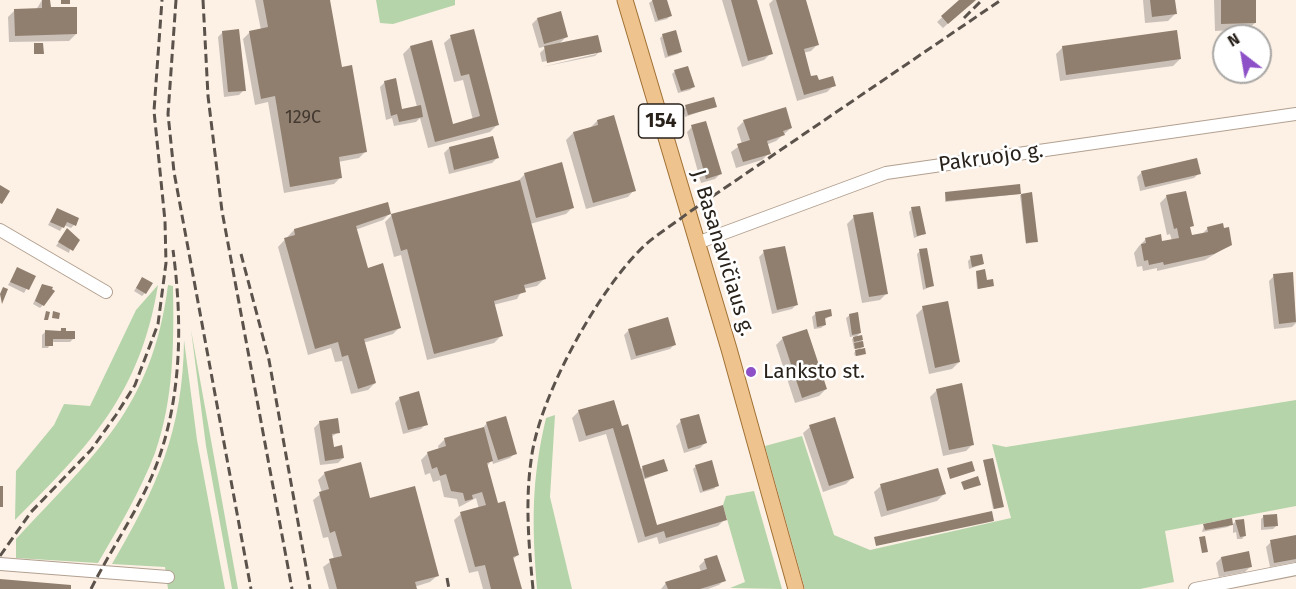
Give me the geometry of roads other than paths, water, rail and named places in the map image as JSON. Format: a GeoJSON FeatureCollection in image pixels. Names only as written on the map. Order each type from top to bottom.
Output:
{"type":"FeatureCollection","features":[{"type":"Feature","properties":{"kind":"main road","name":"J. Basanavičiaus g."},"geometry":{"type":"LineString","coordinates":[[625,0],[796,589]]}},
{"type":"Feature","properties":{"kind":"street","name":"Pakruojo g."},"geometry":{"type":"LineString","coordinates":[[697,243],[886,173],[1296,114]]}},
{"type":"Feature","properties":{"kind":"street"},"geometry":{"type":"LineString","coordinates":[[0,230],[106,292]]}},
{"type":"Feature","properties":{"kind":"street"},"geometry":{"type":"LineString","coordinates":[[0,564],[168,577]]}},
{"type":"Feature","properties":{"kind":"street"},"geometry":{"type":"LineString","coordinates":[[1196,589],[1296,569]]}},
{"type":"Feature","properties":{"kind":"railway"},"geometry":{"type":"LineString","coordinates":[[0,556],[31,512],[91,450],[116,415],[135,385],[158,324],[166,263],[165,221],[154,111],[162,0]]}},
{"type":"Feature","properties":{"kind":"railway"},"geometry":{"type":"LineString","coordinates":[[176,0],[168,114],[174,172],[251,589]]}},
{"type":"Feature","properties":{"kind":"railway"},"geometry":{"type":"LineString","coordinates":[[203,0],[208,96],[222,211],[292,589]]}},
{"type":"Feature","properties":{"kind":"railway"},"geometry":{"type":"LineString","coordinates":[[964,18],[982,0]]}},
{"type":"Feature","properties":{"kind":"railway"},"geometry":{"type":"LineString","coordinates":[[533,589],[528,493],[536,435],[545,407],[573,346],[608,289],[626,265],[644,246],[688,213],[1001,0]]}},
{"type":"Feature","properties":{"kind":"railway"},"geometry":{"type":"LineString","coordinates":[[91,589],[152,476],[169,421],[178,364],[179,336],[173,250]]}},
{"type":"Feature","properties":{"kind":"railway"},"geometry":{"type":"LineString","coordinates":[[241,254],[269,360],[310,589]]}},
{"type":"Feature","properties":{"kind":"railway"},"geometry":{"type":"LineString","coordinates":[[447,578],[449,589]]}},
{"type":"Feature","properties":{"kind":"place","name":"Lanksto st."},"geometry":{"type":"Point","coordinates":[751,372]}}]}
